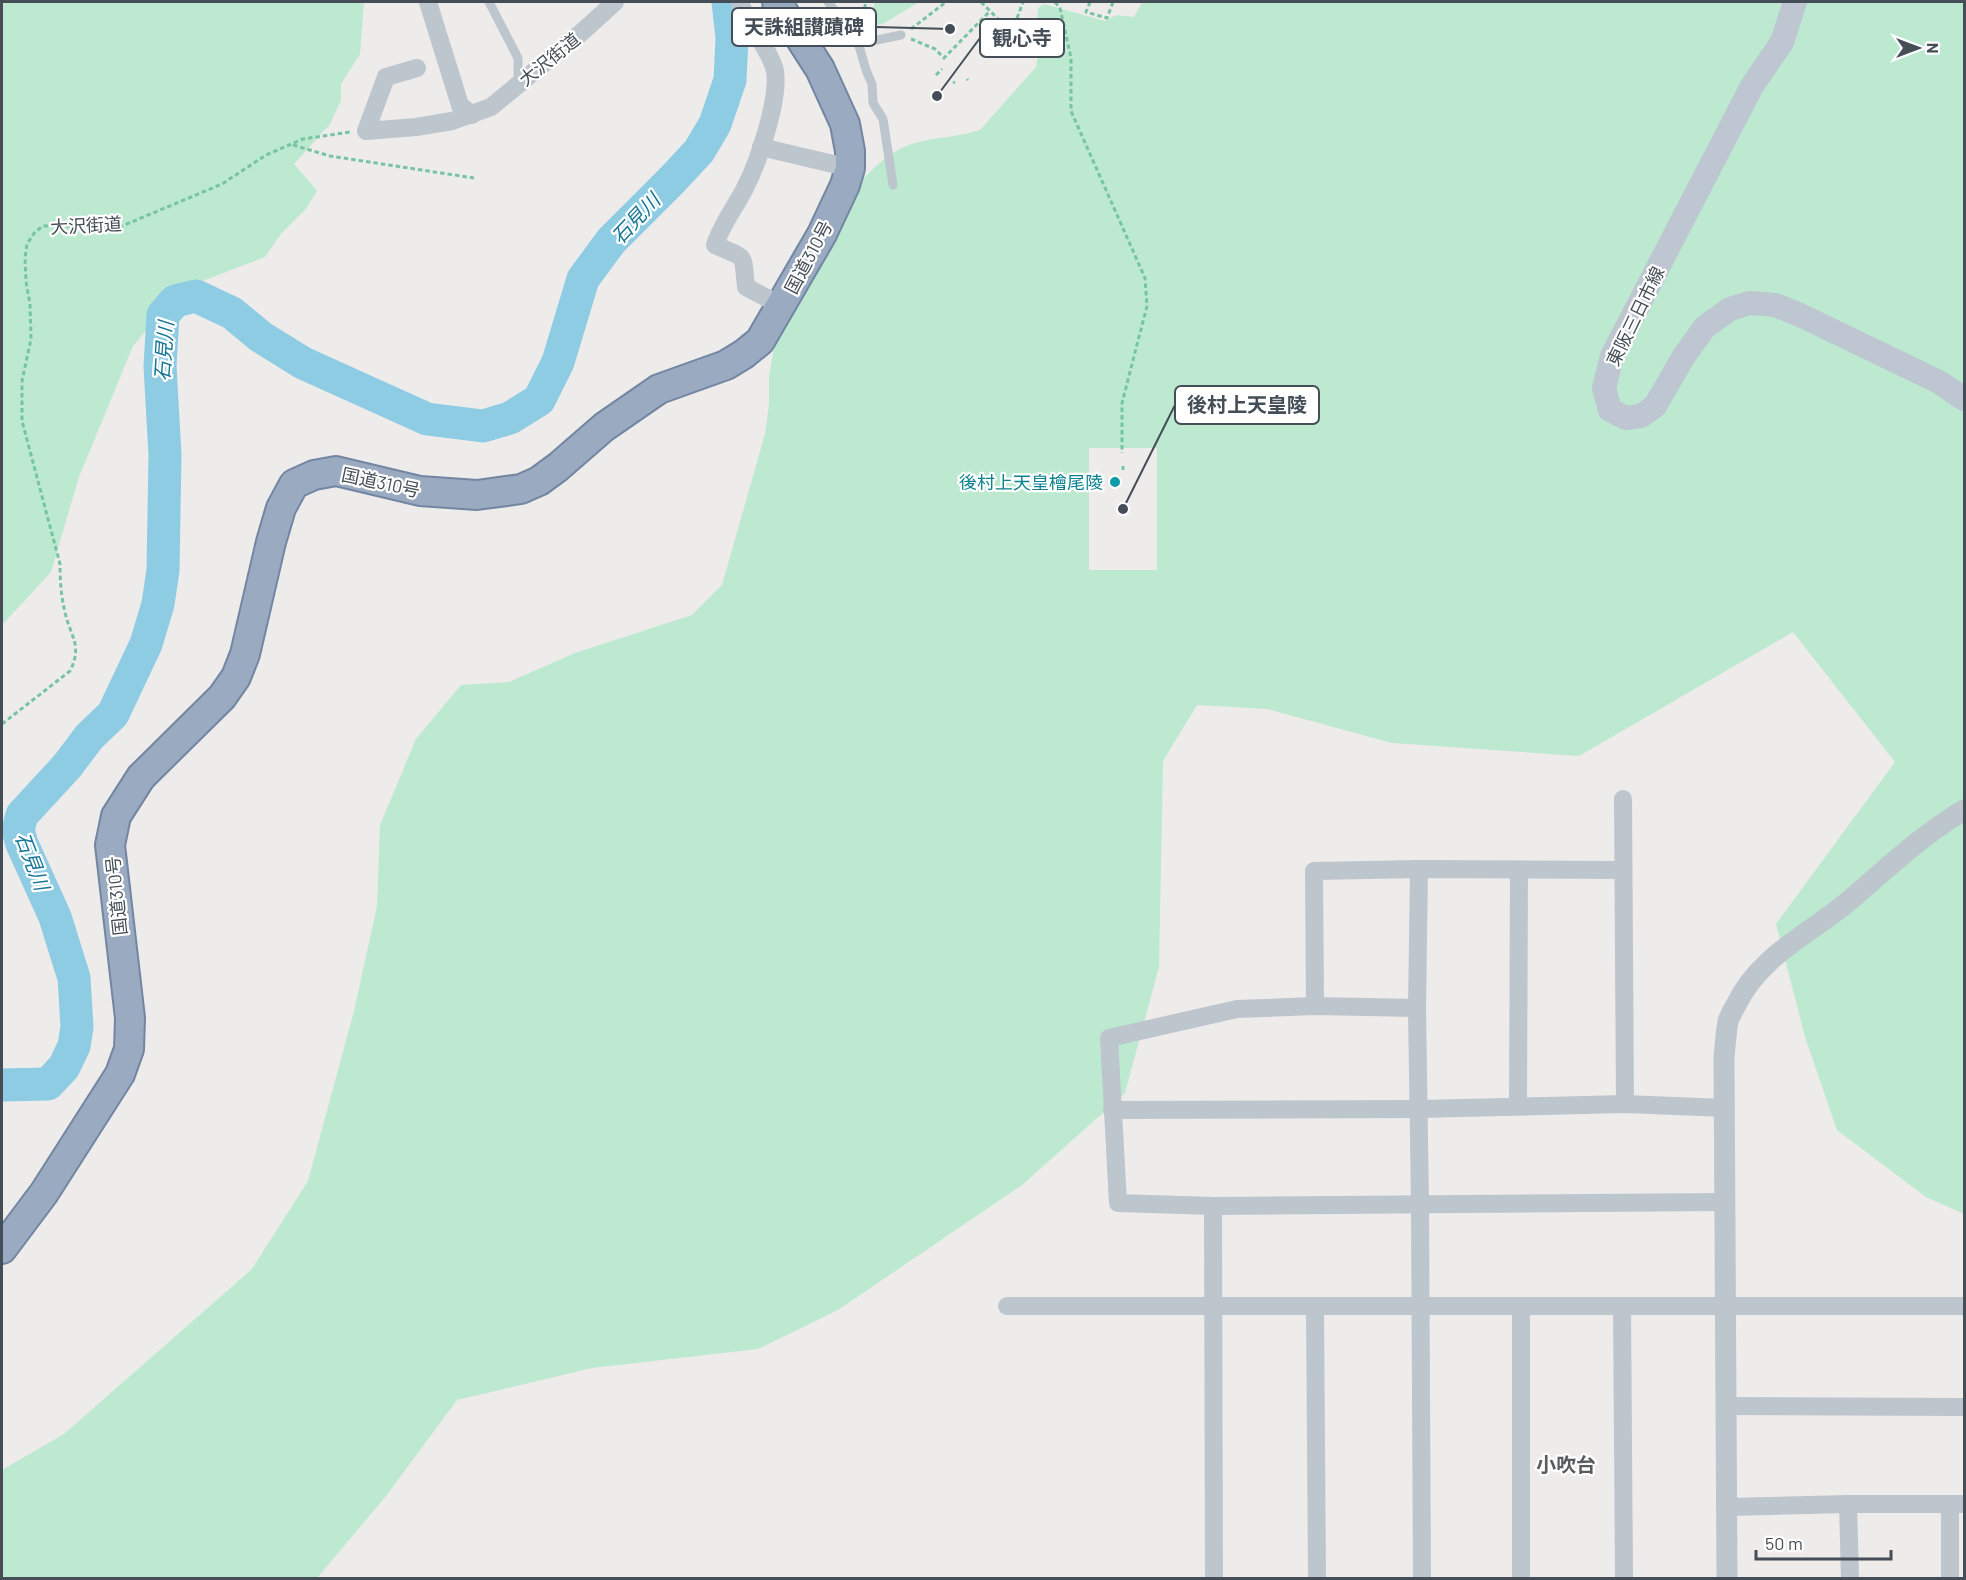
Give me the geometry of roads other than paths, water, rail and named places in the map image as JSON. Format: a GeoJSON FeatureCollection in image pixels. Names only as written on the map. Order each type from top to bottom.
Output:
{"type":"FeatureCollection","features":[{"type":"Feature","properties":{"kind":"highway","name":"国道310号"},"geometry":{"type":"LineString","coordinates":[[2,1249],[50,1183],[120,1074],[129,1049],[130,1018],[110,845],[116,816],[141,777],[222,696],[236,677],[245,654],[281,508],[294,484],[314,475],[336,471],[420,491],[477,495],[521,489],[539,481],[604,427],[659,389],[726,365],[744,354],[760,341],[782,306],[845,185],[850,168],[850,151],[844,124],[820,69],[777,2]]}},
{"type":"Feature","properties":{"kind":"main road","name":"東阪三日市線"},"geometry":{"type":"LineString","coordinates":[[1795,2],[1782,42],[1752,86],[1612,357],[1605,387],[1611,410],[1626,418],[1641,416],[1655,406],[1684,356],[1705,327],[1730,309],[1750,303],[1775,305],[1800,315],[1939,382],[1965,399]]}},
{"type":"Feature","properties":{"kind":"street"},"geometry":{"type":"LineString","coordinates":[[428,2],[460,105],[472,115]]}},
{"type":"Feature","properties":{"kind":"street","name":"大沢街道"},"geometry":{"type":"LineString","coordinates":[[417,68],[386,76],[366,131],[452,122],[491,107],[615,2]]}},
{"type":"Feature","properties":{"kind":"street"},"geometry":{"type":"LineString","coordinates":[[740,2],[743,13],[775,69],[773,103],[761,147],[746,187],[715,245],[738,254],[743,260],[746,287],[782,306]]}},
{"type":"Feature","properties":{"kind":"street"},"geometry":{"type":"LineString","coordinates":[[761,147],[850,168]]}},
{"type":"Feature","properties":{"kind":"street"},"geometry":{"type":"LineString","coordinates":[[1623,799],[1624,1104]]}},
{"type":"Feature","properties":{"kind":"street"},"geometry":{"type":"LineString","coordinates":[[1727,1578],[1724,1058],[1729,1020],[1754,976],[1782,950],[1848,902],[1928,833],[1965,810]]}},
{"type":"Feature","properties":{"kind":"street"},"geometry":{"type":"LineString","coordinates":[[1419,869],[1417,1008],[1422,1578]]}},
{"type":"Feature","properties":{"kind":"street"},"geometry":{"type":"LineString","coordinates":[[1518,1106],[1519,870]]}},
{"type":"Feature","properties":{"kind":"street"},"geometry":{"type":"LineString","coordinates":[[1315,1006],[1314,871],[1622,870]]}},
{"type":"Feature","properties":{"kind":"street"},"geometry":{"type":"LineString","coordinates":[[1417,1008],[1315,1006],[1237,1009],[1109,1038],[1118,1203],[1213,1206],[1725,1202]]}},
{"type":"Feature","properties":{"kind":"street"},"geometry":{"type":"LineString","coordinates":[[1112,1110],[1419,1109],[1624,1104],[1725,1108]]}},
{"type":"Feature","properties":{"kind":"street"},"geometry":{"type":"LineString","coordinates":[[1213,1206],[1214,1578]]}},
{"type":"Feature","properties":{"kind":"street"},"geometry":{"type":"LineString","coordinates":[[1007,1306],[1315,1308],[1421,1305],[1965,1306]]}},
{"type":"Feature","properties":{"kind":"street"},"geometry":{"type":"LineString","coordinates":[[1521,1306],[1521,1578]]}},
{"type":"Feature","properties":{"kind":"street"},"geometry":{"type":"LineString","coordinates":[[1622,1306],[1624,1578]]}},
{"type":"Feature","properties":{"kind":"street"},"geometry":{"type":"LineString","coordinates":[[1315,1308],[1317,1578]]}},
{"type":"Feature","properties":{"kind":"street"},"geometry":{"type":"LineString","coordinates":[[1727,1406],[1965,1407]]}},
{"type":"Feature","properties":{"kind":"street"},"geometry":{"type":"LineString","coordinates":[[1848,1504],[1850,1578]]}},
{"type":"Feature","properties":{"kind":"street"},"geometry":{"type":"LineString","coordinates":[[1727,1507],[1957,1504],[1950,1578]]}},
{"type":"Feature","properties":{"kind":"lane"},"geometry":{"type":"LineString","coordinates":[[489,2],[518,58],[518,84]]}},
{"type":"Feature","properties":{"kind":"lane"},"geometry":{"type":"LineString","coordinates":[[828,2],[857,39],[872,84],[873,103],[883,119],[893,185]]}},
{"type":"Feature","properties":{"kind":"lane"},"geometry":{"type":"LineString","coordinates":[[857,39],[877,40],[901,35]]}},
{"type":"Feature","properties":{"kind":"waterway","name":"石見川"},"geometry":{"type":"LineString","coordinates":[[2,1085],[48,1084],[64,1067],[74,1046],[77,1027],[74,978],[55,917],[18,830],[22,815],[68,765],[89,737],[113,714],[146,644],[158,604],[163,570],[165,455],[160,366],[163,315],[175,301],[196,296],[232,313],[261,337],[303,363],[427,419],[483,426],[510,418],[539,400],[558,362],[583,279],[611,241],[699,151],[715,124],[730,80],[732,38],[728,2]]}},
{"type":"Feature","properties":{"kind":"place","name":"天誅組讃蹟碑"},"geometry":{"type":"Point","coordinates":[950,29]}},
{"type":"Feature","properties":{"kind":"place","name":"観心寺"},"geometry":{"type":"Point","coordinates":[937,96]}},
{"type":"Feature","properties":{"kind":"place","name":"後村上天皇檜尾陵"},"geometry":{"type":"Point","coordinates":[1115,482]}},
{"type":"Feature","properties":{"kind":"place","name":"後村上天皇陵"},"geometry":{"type":"Point","coordinates":[1123,509]}},
{"type":"Feature","properties":{"kind":"district","name":"小吹台"},"geometry":{"type":"Point","coordinates":[1566,1464]}}]}
